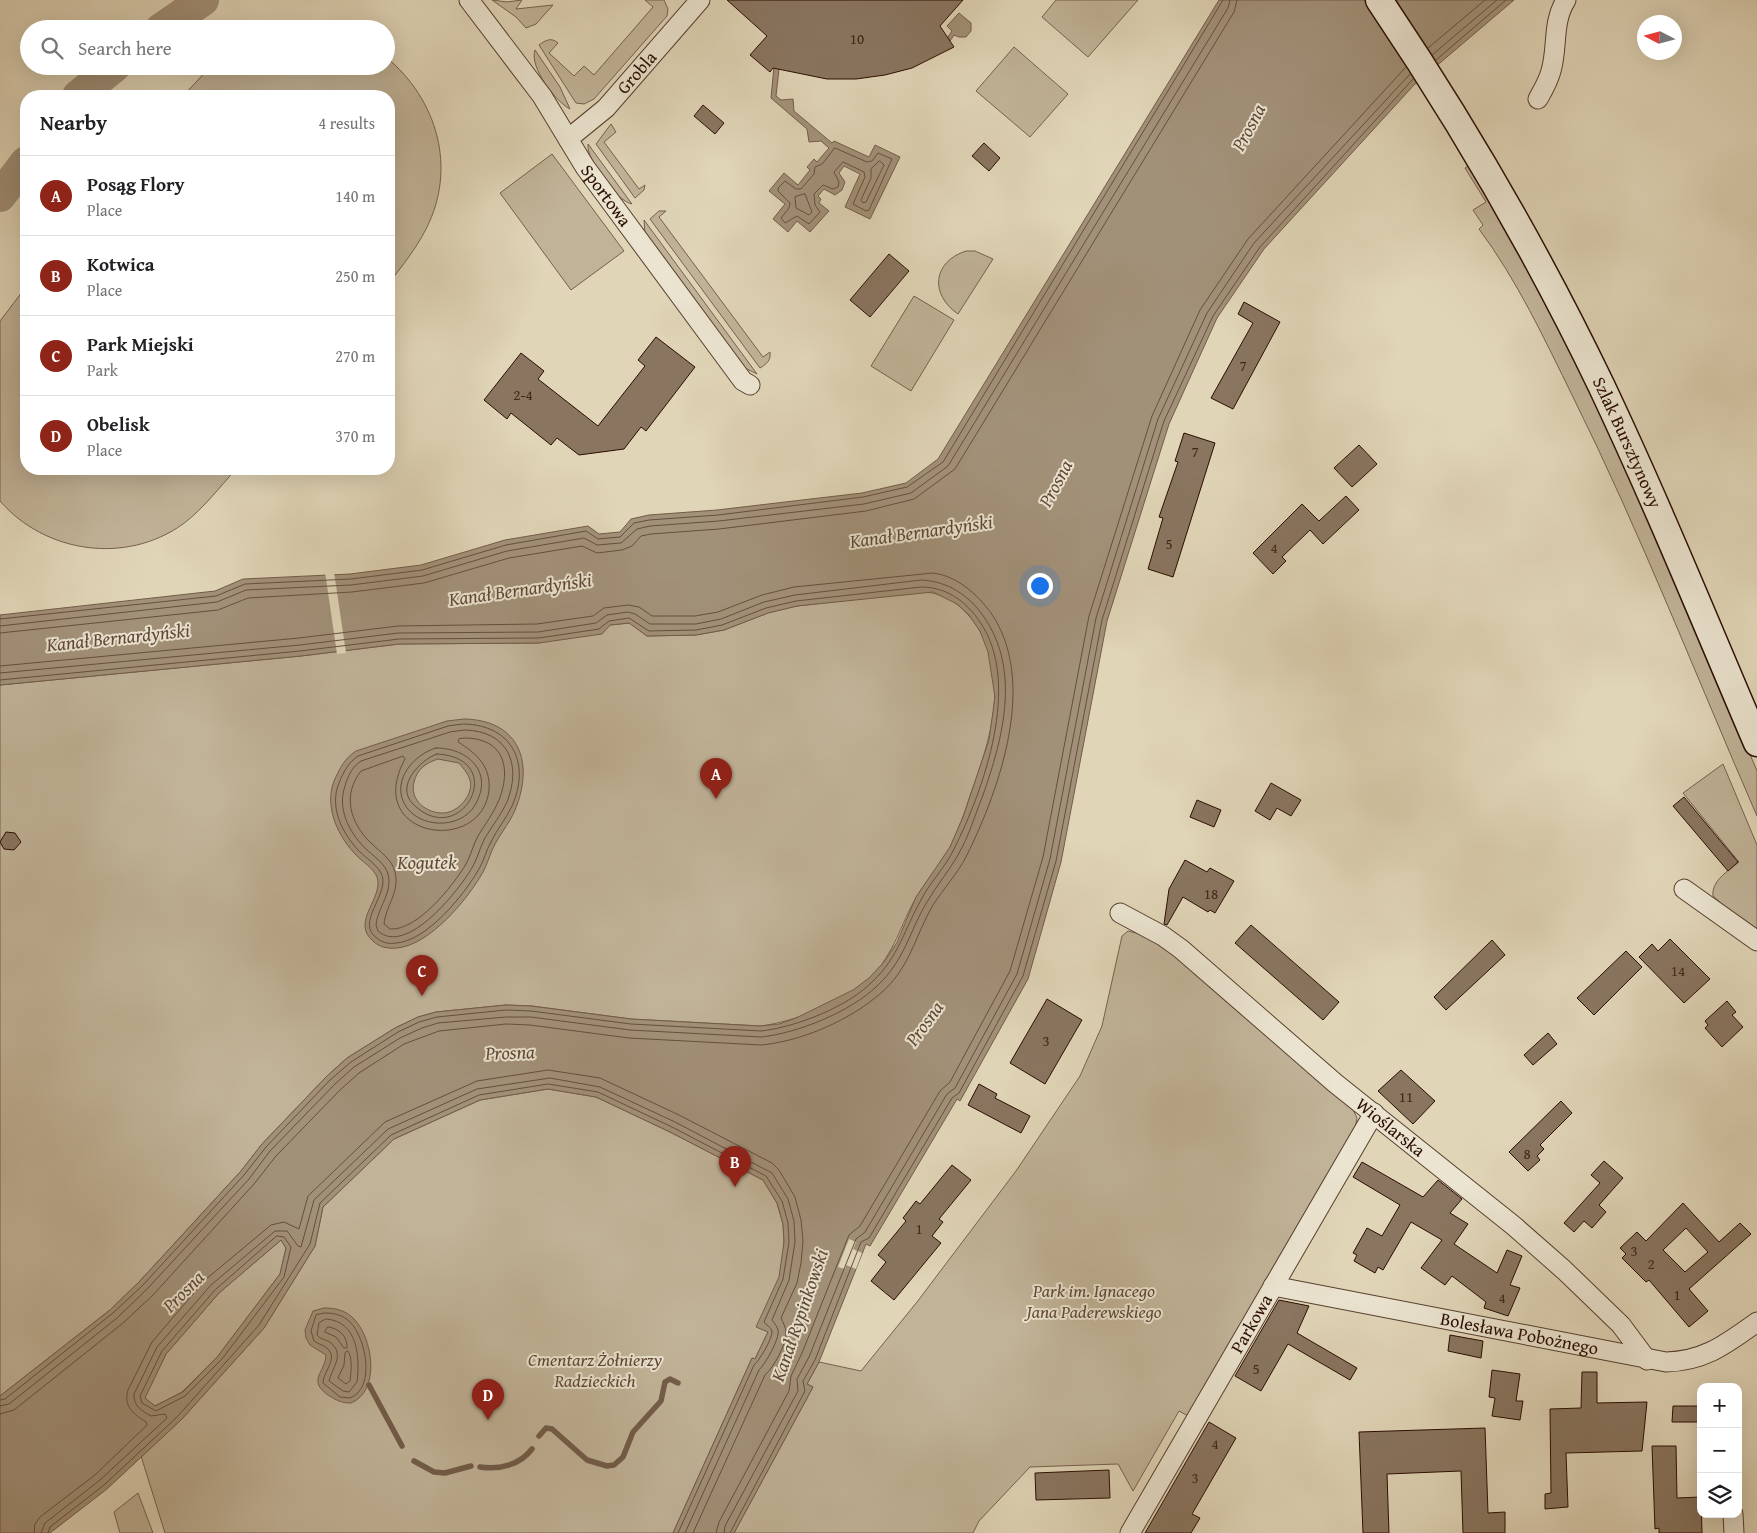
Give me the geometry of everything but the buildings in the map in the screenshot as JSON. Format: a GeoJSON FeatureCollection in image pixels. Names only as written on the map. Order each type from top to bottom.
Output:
{"type":"FeatureCollection","features":[{"type":"Feature","properties":{"kind":"main road","name":"Szlak Bursztynowy"},"geometry":{"type":"LineString","coordinates":[[1379,0],[1471,143],[1564,311],[1640,470],[1757,743]]}},
{"type":"Feature","properties":{"kind":"street","name":"Sportowa"},"geometry":{"type":"LineString","coordinates":[[469,0],[528,77],[585,167],[625,222],[743,381],[750,385]]}},
{"type":"Feature","properties":{"kind":"street","name":"Grobla"},"geometry":{"type":"LineString","coordinates":[[568,139],[606,108],[700,0]]}},
{"type":"Feature","properties":{"kind":"street"},"geometry":{"type":"LineString","coordinates":[[1538,99],[1546,86],[1552,70],[1556,22],[1566,0]]}},
{"type":"Feature","properties":{"kind":"street"},"geometry":{"type":"LineString","coordinates":[[1684,889],[1757,941]]}},
{"type":"Feature","properties":{"kind":"street","name":"Wioślarska"},"geometry":{"type":"LineString","coordinates":[[1120,913],[1163,936],[1181,949],[1335,1083],[1514,1226],[1564,1270],[1621,1325],[1647,1360]]}},
{"type":"Feature","properties":{"kind":"street","name":"Parkowa"},"geometry":{"type":"LineString","coordinates":[[1130,1533],[1374,1113]]}},
{"type":"Feature","properties":{"kind":"street","name":"Bolesława Pobożnego"},"geometry":{"type":"LineString","coordinates":[[1273,1286],[1647,1360],[1683,1362],[1700,1358],[1716,1350],[1757,1322]]}},
{"type":"Feature","properties":{"kind":"street"},"geometry":{"type":"LineString","coordinates":[[1733,1518],[1734,1533]]}},
{"type":"Feature","properties":{"kind":"green space"},"geometry":{"type":"Polygon","coordinates":[[[492,0],[507,2],[522,0],[516,9],[553,5],[536,24],[526,28],[516,17],[492,0]]]}},
{"type":"Feature","properties":{"kind":"green space"},"geometry":{"type":"Polygon","coordinates":[[[645,0],[664,0],[668,9],[667,16],[594,99],[584,104],[576,103],[539,45],[548,40],[555,41],[558,43],[549,53],[574,76],[584,66],[594,75],[653,7],[645,0]]]}},
{"type":"Feature","properties":{"kind":"green space"},"geometry":{"type":"Polygon","coordinates":[[[1056,0],[1138,0],[1088,57],[1042,17],[1056,0]]]}},
{"type":"Feature","properties":{"kind":"green space"},"geometry":{"type":"Polygon","coordinates":[[[1014,47],[1068,94],[1030,137],[976,91],[1014,47]]]}},
{"type":"Feature","properties":{"kind":"green space"},"geometry":{"type":"Polygon","coordinates":[[[535,50],[560,87],[570,109],[557,99],[539,74],[534,57],[535,50]]]}},
{"type":"Feature","properties":{"kind":"green space"},"geometry":{"type":"Polygon","coordinates":[[[395,66],[419,94],[430,114],[441,160],[440,183],[435,206],[426,229],[395,275],[395,90],[189,90],[203,75],[395,75],[395,66]]]}},
{"type":"Feature","properties":{"kind":"green space"},"geometry":{"type":"Polygon","coordinates":[[[611,124],[616,132],[604,142],[639,189],[645,185],[644,190],[635,198],[596,144],[611,124]]]}},
{"type":"Feature","properties":{"kind":"green space"},"geometry":{"type":"Polygon","coordinates":[[[588,144],[632,204],[618,196],[603,179],[592,160],[588,144]]]}},
{"type":"Feature","properties":{"kind":"green space"},"geometry":{"type":"Polygon","coordinates":[[[552,154],[624,251],[571,290],[500,193],[552,154]]]}},
{"type":"Feature","properties":{"kind":"green space"},"geometry":{"type":"Polygon","coordinates":[[[1472,164],[1562,328],[1698,630],[1757,771],[1757,816],[1645,553],[1598,449],[1530,311],[1506,269],[1479,229],[1483,225],[1473,210],[1486,202],[1465,168],[1472,164]]]}},
{"type":"Feature","properties":{"kind":"green space"},"geometry":{"type":"Polygon","coordinates":[[[659,211],[666,211],[659,217],[763,357],[770,352],[769,360],[760,368],[650,219],[659,211]]]}},
{"type":"Feature","properties":{"kind":"green space"},"geometry":{"type":"Polygon","coordinates":[[[644,220],[757,374],[745,368],[645,234],[644,220]]]}},
{"type":"Feature","properties":{"kind":"green space"},"geometry":{"type":"Polygon","coordinates":[[[966,251],[975,251],[993,259],[958,314],[943,298],[939,289],[939,280],[941,271],[946,263],[966,251]]]}},
{"type":"Feature","properties":{"kind":"green space"},"geometry":{"type":"Polygon","coordinates":[[[20,295],[20,475],[231,475],[204,505],[183,524],[161,537],[137,545],[112,548],[87,547],[63,542],[40,532],[18,519],[0,501],[0,321],[20,295]]]}},
{"type":"Feature","properties":{"kind":"green space"},"geometry":{"type":"Polygon","coordinates":[[[914,296],[954,320],[911,391],[871,366],[914,296]]]}},
{"type":"Feature","properties":{"kind":"green space"},"geometry":{"type":"Polygon","coordinates":[[[921,592],[938,594],[953,601],[976,625],[987,645],[993,665],[994,709],[985,752],[964,814],[952,842],[917,896],[886,959],[870,978],[847,995],[818,1010],[774,1024],[760,1026],[631,1019],[532,1006],[506,1005],[436,1012],[418,1017],[395,1028],[347,1058],[327,1076],[262,1144],[241,1171],[139,1282],[110,1310],[0,1396],[0,685],[301,656],[399,644],[539,643],[610,625],[630,623],[647,636],[696,635],[724,630],[768,613],[797,606],[921,592]]]}},
{"type":"Feature","properties":{"kind":"green space"},"geometry":{"type":"Polygon","coordinates":[[[1723,764],[1757,845],[1757,935],[1713,896],[1715,885],[1718,881],[1739,862],[1683,793],[1723,764]]]}},
{"type":"Feature","properties":{"kind":"green space","name":"Park im. Ignacego Jana Paderewskiego"},"geometry":{"type":"Polygon","coordinates":[[[1128,931],[1144,935],[1166,946],[1352,1107],[1357,1118],[1355,1129],[1188,1416],[1179,1411],[1133,1491],[1118,1464],[1030,1467],[979,1521],[973,1533],[734,1533],[813,1387],[807,1384],[819,1362],[861,1371],[917,1302],[1016,1171],[1080,1076],[1102,1026],[1122,936],[1128,931]]]}},
{"type":"Feature","properties":{"kind":"green space","name":"Cmentarz Żołnierzy Radzieckich"},"geometry":{"type":"Polygon","coordinates":[[[548,1089],[596,1097],[670,1132],[763,1180],[777,1203],[783,1224],[783,1261],[768,1332],[755,1359],[752,1358],[673,1533],[165,1533],[141,1456],[181,1420],[264,1328],[315,1246],[323,1207],[394,1139],[480,1100],[548,1089]]]}},
{"type":"Feature","properties":{"kind":"green space"},"geometry":{"type":"Polygon","coordinates":[[[281,1240],[286,1248],[280,1274],[218,1356],[182,1392],[155,1406],[144,1398],[166,1354],[219,1293],[281,1240]]]}},
{"type":"Feature","properties":{"kind":"green space"},"geometry":{"type":"Polygon","coordinates":[[[138,1493],[153,1533],[120,1533],[114,1512],[138,1493]]]}},
{"type":"Feature","properties":{"kind":"water"},"geometry":{"type":"Polygon","coordinates":[[[1219,0],[1514,0],[1414,85],[1264,249],[1217,318],[1169,424],[1107,621],[1061,862],[1028,979],[960,1101],[957,1099],[870,1246],[866,1244],[819,1362],[807,1384],[813,1387],[734,1533],[673,1533],[752,1358],[755,1359],[768,1332],[756,1327],[779,1277],[784,1242],[783,1224],[777,1203],[763,1180],[670,1132],[596,1097],[548,1089],[480,1100],[394,1139],[323,1207],[315,1246],[264,1328],[181,1420],[107,1489],[50,1533],[0,1533],[0,1396],[110,1310],[139,1282],[241,1171],[262,1144],[327,1076],[347,1058],[395,1028],[418,1017],[436,1012],[506,1005],[531,1006],[631,1019],[760,1026],[779,1024],[796,1018],[853,990],[869,978],[884,962],[897,942],[916,897],[950,847],[963,817],[989,740],[995,697],[988,652],[980,631],[969,615],[957,604],[933,592],[797,606],[768,613],[724,630],[696,635],[647,636],[629,623],[610,625],[602,634],[539,643],[399,644],[301,656],[0,685],[0,615],[215,591],[243,579],[350,574],[421,565],[505,540],[588,526],[599,534],[620,532],[631,519],[649,515],[717,510],[862,493],[906,483],[938,459],[1219,0]],[[281,1240],[219,1293],[166,1354],[145,1398],[155,1406],[183,1392],[218,1356],[280,1274],[286,1248],[281,1240]]]}},
{"type":"Feature","properties":{"kind":"water"},"geometry":{"type":"Polygon","coordinates":[[[959,13],[971,23],[971,31],[966,37],[954,35],[950,41],[948,37],[952,31],[947,26],[959,13]]]}},
{"type":"Feature","properties":{"kind":"water"},"geometry":{"type":"Polygon","coordinates":[[[774,67],[779,69],[776,96],[781,100],[793,99],[794,111],[832,143],[834,141],[869,157],[875,145],[900,157],[870,219],[845,207],[860,174],[844,166],[839,173],[845,182],[842,190],[835,195],[824,189],[818,196],[821,199],[819,203],[829,211],[810,232],[797,221],[788,232],[773,219],[785,204],[769,191],[784,173],[798,185],[810,170],[807,167],[814,159],[817,162],[829,148],[821,141],[809,142],[807,129],[771,98],[774,67]]]}},
{"type":"Feature","properties":{"kind":"water","name":"Kogutek"},"geometry":{"type":"Polygon","coordinates":[[[464,719],[482,721],[497,726],[508,734],[516,745],[521,757],[523,772],[522,788],[512,816],[493,847],[483,872],[458,907],[435,930],[422,939],[410,945],[397,948],[384,947],[373,941],[367,934],[365,927],[368,912],[377,890],[376,874],[350,848],[339,831],[332,811],[331,791],[340,768],[356,751],[447,721],[464,719]],[[438,759],[430,762],[420,770],[415,777],[413,789],[414,795],[421,805],[438,813],[450,812],[460,806],[470,791],[471,785],[467,773],[459,763],[438,759]]]}},
{"type":"Feature","properties":{"kind":"water"},"geometry":{"type":"Polygon","coordinates":[[[324,1308],[340,1310],[353,1318],[360,1327],[369,1350],[371,1363],[367,1387],[361,1397],[351,1403],[341,1402],[328,1395],[319,1385],[318,1380],[326,1355],[310,1345],[306,1338],[305,1330],[313,1311],[324,1308]]]}},
{"type":"Feature","properties":{"kind":"pier"},"geometry":{"type":"Polygon","coordinates":[[[325,572],[334,572],[346,653],[337,654],[325,572]]]}},
{"type":"Feature","properties":{"kind":"pier"},"geometry":{"type":"Polygon","coordinates":[[[849,1239],[856,1242],[853,1249],[862,1253],[856,1269],[846,1265],[845,1269],[838,1267],[849,1239]]]}},
{"type":"Feature","properties":{"kind":"waterway"},"geometry":{"type":"LineString","coordinates":[[174,20],[203,0]]}},
{"type":"Feature","properties":{"kind":"waterway"},"geometry":{"type":"LineString","coordinates":[[85,90],[104,75]]}},
{"type":"Feature","properties":{"kind":"waterway"},"geometry":{"type":"LineString","coordinates":[[0,196],[20,170]]}},
{"type":"Feature","properties":{"kind":"waterway"},"geometry":{"type":"LineString","coordinates":[[539,1436],[546,1428],[552,1429],[587,1460],[607,1466],[614,1465],[623,1457],[633,1432],[661,1401],[665,1382],[670,1379],[678,1383]]}},
{"type":"Feature","properties":{"kind":"waterway"},"geometry":{"type":"LineString","coordinates":[[369,1385],[402,1446]]}},
{"type":"Feature","properties":{"kind":"waterway"},"geometry":{"type":"LineString","coordinates":[[480,1467],[494,1468],[515,1463],[532,1449]]}},
{"type":"Feature","properties":{"kind":"waterway"},"geometry":{"type":"LineString","coordinates":[[414,1461],[434,1472],[445,1473],[471,1466]]}},
{"type":"Feature","properties":{"kind":"place","name":"Posąg Flory"},"geometry":{"type":"Point","coordinates":[716,799]}},
{"type":"Feature","properties":{"kind":"place","name":"Park Miejski"},"geometry":{"type":"Point","coordinates":[422,996]}},
{"type":"Feature","properties":{"kind":"place","name":"Kotwica"},"geometry":{"type":"Point","coordinates":[735,1187]}},
{"type":"Feature","properties":{"kind":"place","name":"Obelisk"},"geometry":{"type":"Point","coordinates":[488,1420]}},
{"type":"Feature","properties":{"kind":"water label","name":"Prosna"},"geometry":{"type":"Point","coordinates":[1248,127]}},
{"type":"Feature","properties":{"kind":"water label","name":"Prosna"},"geometry":{"type":"Point","coordinates":[1055,483]}},
{"type":"Feature","properties":{"kind":"water label","name":"Kanał Bernardyński"},"geometry":{"type":"Point","coordinates":[921,531]}},
{"type":"Feature","properties":{"kind":"water label","name":"Kanał Bernardyński"},"geometry":{"type":"Point","coordinates":[520,589]}},
{"type":"Feature","properties":{"kind":"water label","name":"Kanał Bernardyński"},"geometry":{"type":"Point","coordinates":[118,637]}},
{"type":"Feature","properties":{"kind":"water label","name":"Prosna"},"geometry":{"type":"Point","coordinates":[924,1023]}},
{"type":"Feature","properties":{"kind":"water label","name":"Prosna"},"geometry":{"type":"Point","coordinates":[510,1052]}},
{"type":"Feature","properties":{"kind":"water label","name":"Prosna"},"geometry":{"type":"Point","coordinates":[183,1291]}},
{"type":"Feature","properties":{"kind":"water label","name":"Kanał Rypinkowski"},"geometry":{"type":"Point","coordinates":[799,1315]}}]}
